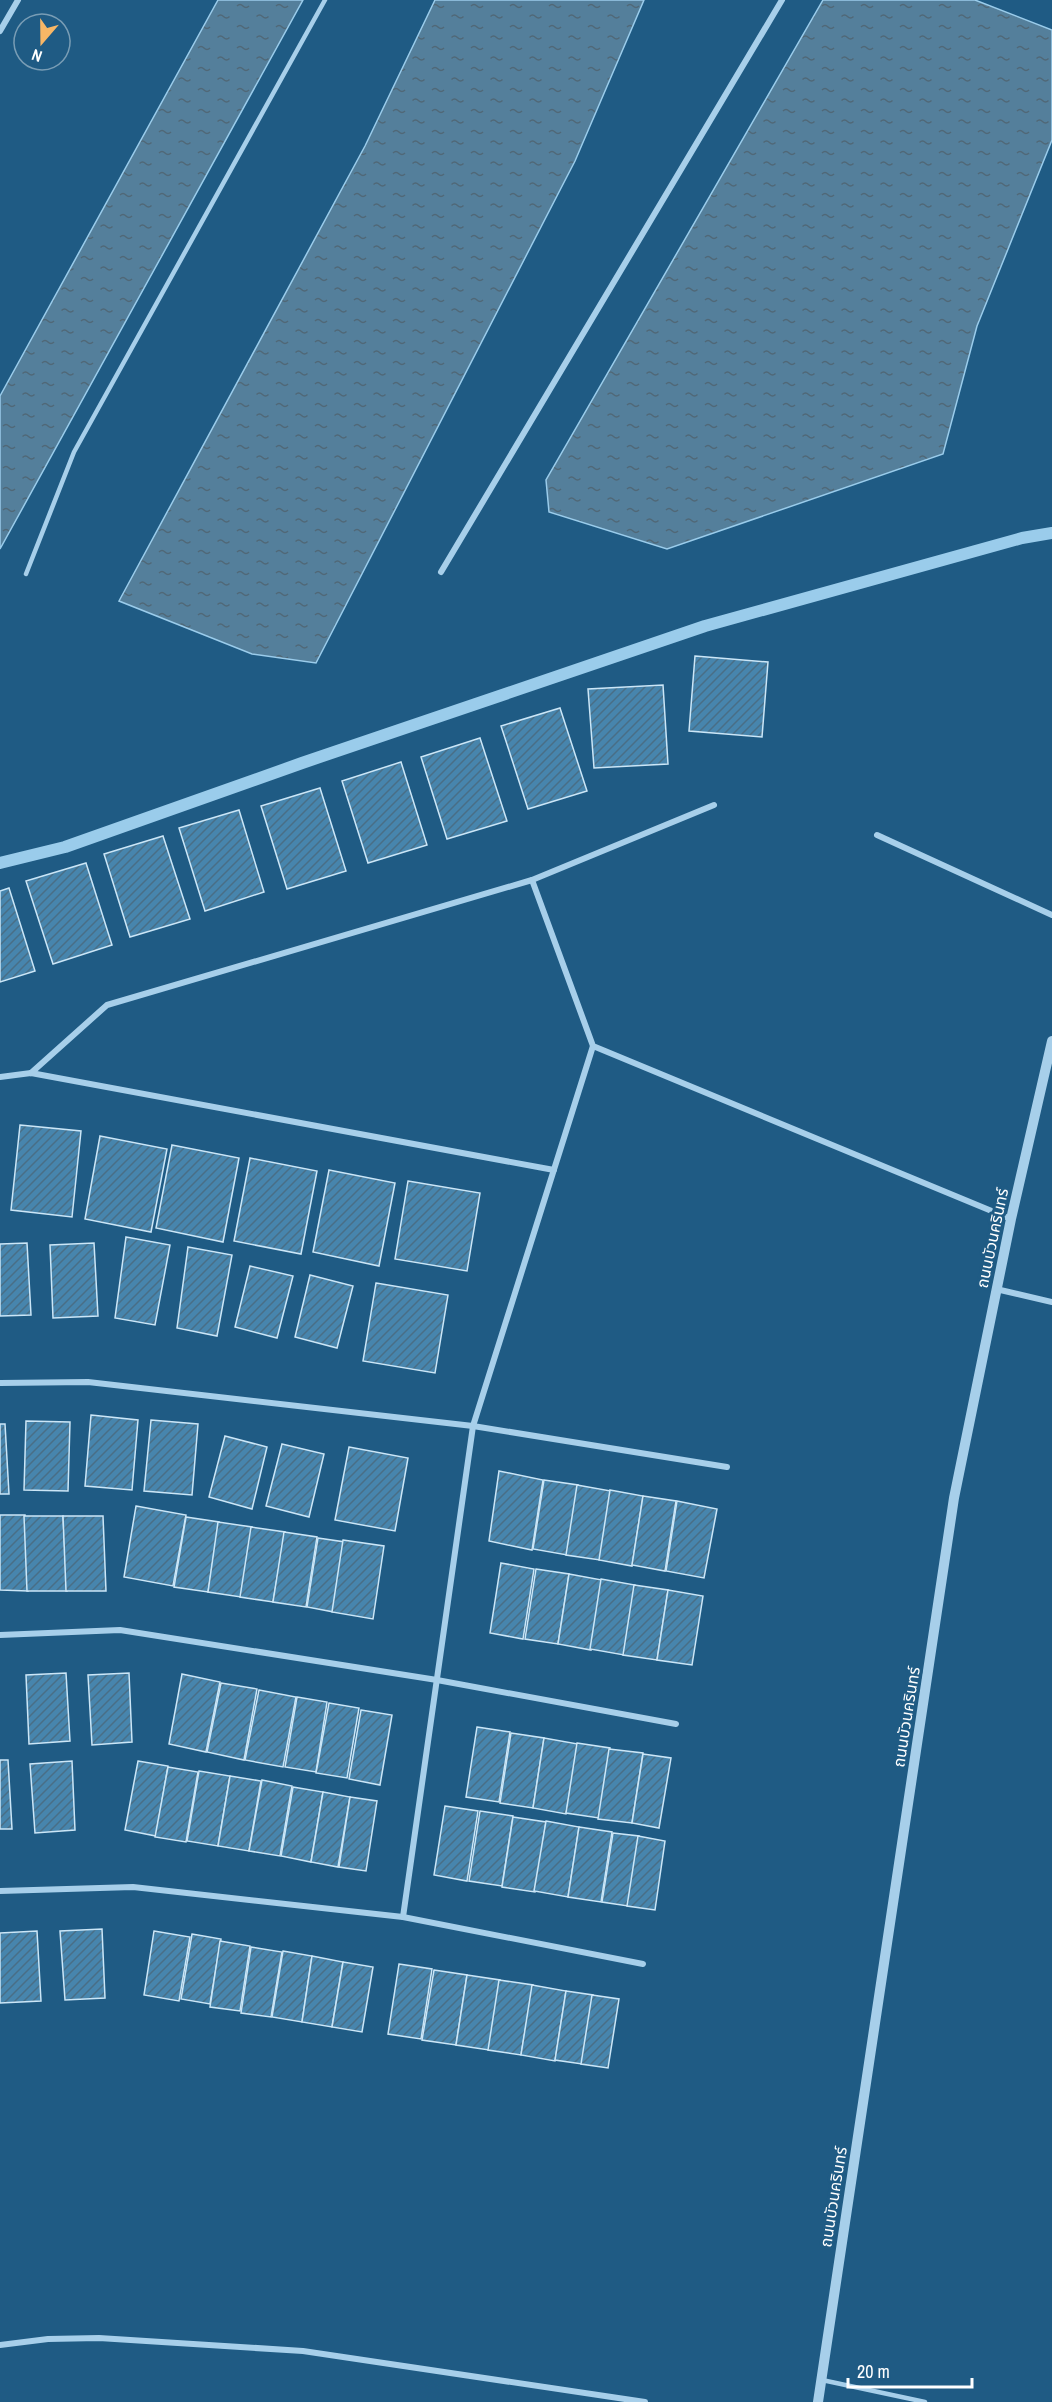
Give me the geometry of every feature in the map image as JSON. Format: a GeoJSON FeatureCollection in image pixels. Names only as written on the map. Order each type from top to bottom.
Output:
{"type":"FeatureCollection","features":[{"type":"Feature","properties":{"kind":"street"},"geometry":{"type":"LineString","coordinates":[[0,31],[18,0]]}},
{"type":"Feature","properties":{"kind":"street"},"geometry":{"type":"LineString","coordinates":[[441,572],[782,0]]}},
{"type":"Feature","properties":{"kind":"street"},"geometry":{"type":"LineString","coordinates":[[31,1073],[107,1005],[532,880],[714,806]]}},
{"type":"Feature","properties":{"kind":"street"},"geometry":{"type":"LineString","coordinates":[[877,835],[1052,915]]}},
{"type":"Feature","properties":{"kind":"street"},"geometry":{"type":"LineString","coordinates":[[403,1917],[473,1426],[594,1046],[532,880]]}},
{"type":"Feature","properties":{"kind":"street","name":"ถนนบัวนครินทร์"},"geometry":{"type":"LineString","coordinates":[[818,2402],[954,1498],[996,1288],[1052,1041]]}},
{"type":"Feature","properties":{"kind":"street"},"geometry":{"type":"LineString","coordinates":[[594,1046],[1011,1219]]}},
{"type":"Feature","properties":{"kind":"street"},"geometry":{"type":"LineString","coordinates":[[0,1077],[31,1073],[554,1170]]}},
{"type":"Feature","properties":{"kind":"street"},"geometry":{"type":"LineString","coordinates":[[996,1288],[1052,1302]]}},
{"type":"Feature","properties":{"kind":"street"},"geometry":{"type":"LineString","coordinates":[[0,1383],[88,1382],[473,1426],[727,1467]]}},
{"type":"Feature","properties":{"kind":"street"},"geometry":{"type":"LineString","coordinates":[[0,1635],[120,1630],[437,1680],[676,1724]]}},
{"type":"Feature","properties":{"kind":"street"},"geometry":{"type":"LineString","coordinates":[[0,1891],[133,1887],[403,1917],[643,1964]]}},
{"type":"Feature","properties":{"kind":"street"},"geometry":{"type":"LineString","coordinates":[[0,2346],[48,2339],[99,2338],[303,2351],[645,2402]]}},
{"type":"Feature","properties":{"kind":"lane"},"geometry":{"type":"LineString","coordinates":[[26,574],[74,452],[325,0]]}},
{"type":"Feature","properties":{"kind":"lane"},"geometry":{"type":"LineString","coordinates":[[820,2380],[925,2402]]}},
{"type":"Feature","properties":{"kind":"water"},"geometry":{"type":"Polygon","coordinates":[[[218,0],[303,0],[0,549],[0,396],[218,0]]]}},
{"type":"Feature","properties":{"kind":"water"},"geometry":{"type":"Polygon","coordinates":[[[435,0],[644,0],[575,161],[316,663],[252,654],[119,601],[365,146],[435,0]]]}},
{"type":"Feature","properties":{"kind":"water"},"geometry":{"type":"Polygon","coordinates":[[[823,0],[975,0],[1052,30],[1052,140],[977,326],[943,454],[667,549],[549,512],[546,480],[823,0]]]}},
{"type":"Feature","properties":{"kind":"building"},"geometry":{"type":"Polygon","coordinates":[[[695,656],[768,662],[762,737],[689,731],[695,656]]]}},
{"type":"Feature","properties":{"kind":"building"},"geometry":{"type":"Polygon","coordinates":[[[663,685],[668,764],[594,768],[588,689],[663,685]]]}},
{"type":"Feature","properties":{"kind":"building"},"geometry":{"type":"Polygon","coordinates":[[[560,708],[587,791],[528,809],[501,726],[560,708]]]}},
{"type":"Feature","properties":{"kind":"building"},"geometry":{"type":"Polygon","coordinates":[[[480,738],[507,821],[447,839],[421,757],[480,738]]]}},
{"type":"Feature","properties":{"kind":"building"},"geometry":{"type":"Polygon","coordinates":[[[401,762],[427,845],[368,863],[342,781],[401,762]]]}},
{"type":"Feature","properties":{"kind":"building"},"geometry":{"type":"Polygon","coordinates":[[[320,788],[346,871],[287,889],[261,806],[320,788]]]}},
{"type":"Feature","properties":{"kind":"building"},"geometry":{"type":"Polygon","coordinates":[[[239,810],[264,892],[205,911],[179,828],[239,810]]]}},
{"type":"Feature","properties":{"kind":"building"},"geometry":{"type":"Polygon","coordinates":[[[163,836],[190,919],[130,937],[104,854],[163,836]]]}},
{"type":"Feature","properties":{"kind":"building"},"geometry":{"type":"Polygon","coordinates":[[[86,863],[112,945],[53,964],[26,881],[86,863]]]}},
{"type":"Feature","properties":{"kind":"building"},"geometry":{"type":"Polygon","coordinates":[[[9,888],[35,971],[0,982],[0,891],[9,888]]]}},
{"type":"Feature","properties":{"kind":"building"},"geometry":{"type":"Polygon","coordinates":[[[20,1125],[81,1131],[72,1217],[11,1210],[20,1125]]]}},
{"type":"Feature","properties":{"kind":"building"},"geometry":{"type":"Polygon","coordinates":[[[100,1136],[167,1149],[151,1232],[85,1219],[100,1136]]]}},
{"type":"Feature","properties":{"kind":"building"},"geometry":{"type":"Polygon","coordinates":[[[172,1145],[239,1158],[223,1242],[156,1228],[172,1145]]]}},
{"type":"Feature","properties":{"kind":"building"},"geometry":{"type":"Polygon","coordinates":[[[250,1158],[317,1171],[301,1254],[234,1241],[250,1158]]]}},
{"type":"Feature","properties":{"kind":"building"},"geometry":{"type":"Polygon","coordinates":[[[329,1170],[395,1183],[379,1266],[313,1252],[329,1170]]]}},
{"type":"Feature","properties":{"kind":"building"},"geometry":{"type":"Polygon","coordinates":[[[408,1181],[480,1193],[467,1271],[395,1259],[408,1181]]]}},
{"type":"Feature","properties":{"kind":"building"},"geometry":{"type":"Polygon","coordinates":[[[126,1237],[170,1245],[155,1325],[115,1318],[126,1237]]]}},
{"type":"Feature","properties":{"kind":"building"},"geometry":{"type":"Polygon","coordinates":[[[27,1243],[31,1315],[0,1316],[0,1244],[27,1243]]]}},
{"type":"Feature","properties":{"kind":"building"},"geometry":{"type":"Polygon","coordinates":[[[94,1243],[98,1316],[53,1318],[50,1245],[94,1243]]]}},
{"type":"Feature","properties":{"kind":"building"},"geometry":{"type":"Polygon","coordinates":[[[188,1247],[232,1255],[217,1336],[177,1328],[188,1247]]]}},
{"type":"Feature","properties":{"kind":"building"},"geometry":{"type":"Polygon","coordinates":[[[250,1266],[293,1276],[277,1338],[235,1327],[250,1266]]]}},
{"type":"Feature","properties":{"kind":"building"},"geometry":{"type":"Polygon","coordinates":[[[310,1275],[353,1286],[337,1348],[295,1337],[310,1275]]]}},
{"type":"Feature","properties":{"kind":"building"},"geometry":{"type":"Polygon","coordinates":[[[376,1283],[448,1295],[435,1373],[363,1361],[376,1283]]]}},
{"type":"Feature","properties":{"kind":"building"},"geometry":{"type":"Polygon","coordinates":[[[91,1415],[138,1420],[132,1490],[85,1486],[91,1415]]]}},
{"type":"Feature","properties":{"kind":"building"},"geometry":{"type":"Polygon","coordinates":[[[151,1420],[198,1424],[192,1495],[144,1491],[151,1420]]]}},
{"type":"Feature","properties":{"kind":"building"},"geometry":{"type":"Polygon","coordinates":[[[26,1421],[70,1422],[68,1491],[24,1490],[26,1421]]]}},
{"type":"Feature","properties":{"kind":"building"},"geometry":{"type":"Polygon","coordinates":[[[0,1424],[5,1424],[9,1494],[0,1494],[0,1424]]]}},
{"type":"Feature","properties":{"kind":"building"},"geometry":{"type":"Polygon","coordinates":[[[225,1436],[267,1447],[252,1509],[209,1497],[225,1436]]]}},
{"type":"Feature","properties":{"kind":"building"},"geometry":{"type":"Polygon","coordinates":[[[282,1444],[324,1454],[309,1517],[266,1506],[282,1444]]]}},
{"type":"Feature","properties":{"kind":"building"},"geometry":{"type":"Polygon","coordinates":[[[349,1447],[408,1458],[395,1531],[335,1520],[349,1447]]]}},
{"type":"Feature","properties":{"kind":"building"},"geometry":{"type":"Polygon","coordinates":[[[499,1471],[543,1480],[532,1550],[489,1541],[499,1471]]]}},
{"type":"Feature","properties":{"kind":"building"},"geometry":{"type":"Polygon","coordinates":[[[544,1480],[578,1485],[567,1555],[533,1549],[544,1480]]]}},
{"type":"Feature","properties":{"kind":"building"},"geometry":{"type":"Polygon","coordinates":[[[577,1485],[611,1491],[600,1560],[566,1555],[577,1485]]]}},
{"type":"Feature","properties":{"kind":"building"},"geometry":{"type":"Polygon","coordinates":[[[610,1490],[643,1496],[632,1566],[599,1560],[610,1490]]]}},
{"type":"Feature","properties":{"kind":"building"},"geometry":{"type":"Polygon","coordinates":[[[643,1496],[676,1501],[665,1571],[632,1565],[643,1496]]]}},
{"type":"Feature","properties":{"kind":"building"},"geometry":{"type":"Polygon","coordinates":[[[677,1501],[717,1509],[704,1578],[666,1571],[677,1501]]]}},
{"type":"Feature","properties":{"kind":"building"},"geometry":{"type":"Polygon","coordinates":[[[136,1506],[186,1515],[173,1586],[124,1577],[136,1506]]]}},
{"type":"Feature","properties":{"kind":"building"},"geometry":{"type":"Polygon","coordinates":[[[0,1515],[25,1515],[28,1591],[0,1590],[0,1515]]]}},
{"type":"Feature","properties":{"kind":"building"},"geometry":{"type":"Polygon","coordinates":[[[24,1516],[63,1516],[67,1591],[27,1591],[24,1516]]]}},
{"type":"Feature","properties":{"kind":"building"},"geometry":{"type":"Polygon","coordinates":[[[63,1516],[103,1516],[106,1591],[66,1591],[63,1516]]]}},
{"type":"Feature","properties":{"kind":"building"},"geometry":{"type":"Polygon","coordinates":[[[186,1517],[219,1522],[208,1592],[174,1587],[186,1517]]]}},
{"type":"Feature","properties":{"kind":"building"},"geometry":{"type":"Polygon","coordinates":[[[218,1522],[252,1527],[241,1597],[208,1592],[218,1522]]]}},
{"type":"Feature","properties":{"kind":"building"},"geometry":{"type":"Polygon","coordinates":[[[251,1527],[285,1532],[273,1602],[240,1597],[251,1527]]]}},
{"type":"Feature","properties":{"kind":"building"},"geometry":{"type":"Polygon","coordinates":[[[284,1532],[317,1537],[306,1607],[273,1602],[284,1532]]]}},
{"type":"Feature","properties":{"kind":"building"},"geometry":{"type":"Polygon","coordinates":[[[318,1538],[345,1542],[334,1612],[307,1607],[318,1538]]]}},
{"type":"Feature","properties":{"kind":"building"},"geometry":{"type":"Polygon","coordinates":[[[343,1540],[384,1546],[373,1619],[332,1612],[343,1540]]]}},
{"type":"Feature","properties":{"kind":"building"},"geometry":{"type":"Polygon","coordinates":[[[501,1563],[534,1569],[523,1639],[490,1633],[501,1563]]]}},
{"type":"Feature","properties":{"kind":"building"},"geometry":{"type":"Polygon","coordinates":[[[536,1569],[569,1574],[558,1644],[525,1639],[536,1569]]]}},
{"type":"Feature","properties":{"kind":"building"},"geometry":{"type":"Polygon","coordinates":[[[569,1574],[602,1580],[591,1650],[558,1644],[569,1574]]]}},
{"type":"Feature","properties":{"kind":"building"},"geometry":{"type":"Polygon","coordinates":[[[601,1579],[635,1585],[624,1655],[590,1649],[601,1579]]]}},
{"type":"Feature","properties":{"kind":"building"},"geometry":{"type":"Polygon","coordinates":[[[634,1585],[668,1590],[657,1660],[623,1655],[634,1585]]]}},
{"type":"Feature","properties":{"kind":"building"},"geometry":{"type":"Polygon","coordinates":[[[668,1590],[703,1596],[692,1665],[657,1660],[668,1590]]]}},
{"type":"Feature","properties":{"kind":"building"},"geometry":{"type":"Polygon","coordinates":[[[66,1673],[70,1741],[29,1744],[26,1675],[66,1673]]]}},
{"type":"Feature","properties":{"kind":"building"},"geometry":{"type":"Polygon","coordinates":[[[129,1673],[132,1742],[92,1745],[88,1675],[129,1673]]]}},
{"type":"Feature","properties":{"kind":"building"},"geometry":{"type":"Polygon","coordinates":[[[182,1674],[220,1682],[206,1752],[169,1744],[182,1674]]]}},
{"type":"Feature","properties":{"kind":"building"},"geometry":{"type":"Polygon","coordinates":[[[221,1683],[257,1689],[244,1760],[207,1752],[221,1683]]]}},
{"type":"Feature","properties":{"kind":"building"},"geometry":{"type":"Polygon","coordinates":[[[259,1690],[296,1697],[283,1767],[245,1760],[259,1690]]]}},
{"type":"Feature","properties":{"kind":"building"},"geometry":{"type":"Polygon","coordinates":[[[297,1697],[327,1702],[316,1772],[285,1767],[297,1697]]]}},
{"type":"Feature","properties":{"kind":"building"},"geometry":{"type":"Polygon","coordinates":[[[329,1703],[359,1708],[347,1778],[316,1773],[329,1703]]]}},
{"type":"Feature","properties":{"kind":"building"},"geometry":{"type":"Polygon","coordinates":[[[361,1710],[392,1715],[380,1785],[349,1779],[361,1710]]]}},
{"type":"Feature","properties":{"kind":"building"},"geometry":{"type":"Polygon","coordinates":[[[477,1727],[510,1732],[499,1802],[466,1797],[477,1727]]]}},
{"type":"Feature","properties":{"kind":"building"},"geometry":{"type":"Polygon","coordinates":[[[511,1733],[544,1738],[533,1808],[500,1803],[511,1733]]]}},
{"type":"Feature","properties":{"kind":"building"},"geometry":{"type":"Polygon","coordinates":[[[544,1738],[578,1744],[566,1814],[533,1808],[544,1738]]]}},
{"type":"Feature","properties":{"kind":"building"},"geometry":{"type":"Polygon","coordinates":[[[577,1743],[610,1748],[599,1818],[566,1813],[577,1743]]]}},
{"type":"Feature","properties":{"kind":"building"},"geometry":{"type":"Polygon","coordinates":[[[609,1749],[643,1753],[632,1823],[598,1819],[609,1749]]]}},
{"type":"Feature","properties":{"kind":"building"},"geometry":{"type":"Polygon","coordinates":[[[643,1754],[671,1758],[659,1828],[632,1823],[643,1754]]]}},
{"type":"Feature","properties":{"kind":"building"},"geometry":{"type":"Polygon","coordinates":[[[0,1760],[8,1760],[12,1829],[0,1829],[0,1760]]]}},
{"type":"Feature","properties":{"kind":"building"},"geometry":{"type":"Polygon","coordinates":[[[72,1761],[75,1830],[35,1833],[30,1764],[72,1761]]]}},
{"type":"Feature","properties":{"kind":"building"},"geometry":{"type":"Polygon","coordinates":[[[138,1761],[168,1766],[156,1836],[125,1830],[138,1761]]]}},
{"type":"Feature","properties":{"kind":"building"},"geometry":{"type":"Polygon","coordinates":[[[168,1767],[198,1772],[186,1842],[155,1837],[168,1767]]]}},
{"type":"Feature","properties":{"kind":"building"},"geometry":{"type":"Polygon","coordinates":[[[199,1771],[230,1776],[218,1846],[187,1841],[199,1771]]]}},
{"type":"Feature","properties":{"kind":"building"},"geometry":{"type":"Polygon","coordinates":[[[230,1776],[261,1781],[249,1851],[218,1846],[230,1776]]]}},
{"type":"Feature","properties":{"kind":"building"},"geometry":{"type":"Polygon","coordinates":[[[262,1780],[292,1786],[280,1856],[249,1851],[262,1780]]]}},
{"type":"Feature","properties":{"kind":"building"},"geometry":{"type":"Polygon","coordinates":[[[293,1787],[323,1792],[311,1862],[281,1856],[293,1787]]]}},
{"type":"Feature","properties":{"kind":"building"},"geometry":{"type":"Polygon","coordinates":[[[323,1792],[350,1797],[338,1867],[311,1862],[323,1792]]]}},
{"type":"Feature","properties":{"kind":"building"},"geometry":{"type":"Polygon","coordinates":[[[350,1797],[377,1801],[366,1871],[339,1867],[350,1797]]]}},
{"type":"Feature","properties":{"kind":"building"},"geometry":{"type":"Polygon","coordinates":[[[445,1806],[478,1811],[467,1881],[434,1875],[445,1806]]]}},
{"type":"Feature","properties":{"kind":"building"},"geometry":{"type":"Polygon","coordinates":[[[480,1811],[513,1816],[502,1886],[469,1881],[480,1811]]]}},
{"type":"Feature","properties":{"kind":"building"},"geometry":{"type":"Polygon","coordinates":[[[513,1817],[546,1822],[535,1892],[502,1887],[513,1817]]]}},
{"type":"Feature","properties":{"kind":"building"},"geometry":{"type":"Polygon","coordinates":[[[546,1821],[579,1827],[568,1897],[534,1891],[546,1821]]]}},
{"type":"Feature","properties":{"kind":"building"},"geometry":{"type":"Polygon","coordinates":[[[579,1827],[612,1832],[601,1902],[568,1897],[579,1827]]]}},
{"type":"Feature","properties":{"kind":"building"},"geometry":{"type":"Polygon","coordinates":[[[613,1833],[639,1836],[628,1906],[602,1902],[613,1833]]]}},
{"type":"Feature","properties":{"kind":"building"},"geometry":{"type":"Polygon","coordinates":[[[638,1836],[665,1841],[655,1910],[627,1906],[638,1836]]]}},
{"type":"Feature","properties":{"kind":"building"},"geometry":{"type":"Polygon","coordinates":[[[102,1929],[105,1998],[65,2000],[60,1931],[102,1929]]]}},
{"type":"Feature","properties":{"kind":"building"},"geometry":{"type":"Polygon","coordinates":[[[37,1931],[41,2001],[0,2003],[0,1933],[37,1931]]]}},
{"type":"Feature","properties":{"kind":"building"},"geometry":{"type":"Polygon","coordinates":[[[154,1931],[190,1937],[179,2001],[144,1995],[154,1931]]]}},
{"type":"Feature","properties":{"kind":"building"},"geometry":{"type":"Polygon","coordinates":[[[192,1934],[221,1939],[210,2004],[181,1999],[192,1934]]]}},
{"type":"Feature","properties":{"kind":"building"},"geometry":{"type":"Polygon","coordinates":[[[220,1941],[250,1946],[240,2011],[210,2007],[220,1941]]]}},
{"type":"Feature","properties":{"kind":"building"},"geometry":{"type":"Polygon","coordinates":[[[251,1947],[282,1952],[271,2017],[241,2013],[251,1947]]]}},
{"type":"Feature","properties":{"kind":"building"},"geometry":{"type":"Polygon","coordinates":[[[283,1951],[312,1956],[302,2022],[272,2017],[283,1951]]]}},
{"type":"Feature","properties":{"kind":"building"},"geometry":{"type":"Polygon","coordinates":[[[312,1956],[343,1962],[332,2027],[302,2022],[312,1956]]]}},
{"type":"Feature","properties":{"kind":"building"},"geometry":{"type":"Polygon","coordinates":[[[343,1962],[373,1967],[362,2032],[332,2027],[343,1962]]]}},
{"type":"Feature","properties":{"kind":"building"},"geometry":{"type":"Polygon","coordinates":[[[399,1964],[432,1969],[421,2039],[388,2034],[399,1964]]]}},
{"type":"Feature","properties":{"kind":"building"},"geometry":{"type":"Polygon","coordinates":[[[434,1970],[467,1975],[456,2045],[422,2040],[434,1970]]]}},
{"type":"Feature","properties":{"kind":"building"},"geometry":{"type":"Polygon","coordinates":[[[467,1975],[500,1980],[489,2050],[456,2045],[467,1975]]]}},
{"type":"Feature","properties":{"kind":"building"},"geometry":{"type":"Polygon","coordinates":[[[499,1980],[533,1985],[521,2055],[488,2050],[499,1980]]]}},
{"type":"Feature","properties":{"kind":"building"},"geometry":{"type":"Polygon","coordinates":[[[532,1985],[566,1991],[555,2061],[521,2055],[532,1985]]]}},
{"type":"Feature","properties":{"kind":"building"},"geometry":{"type":"Polygon","coordinates":[[[566,1991],[593,1995],[582,2064],[555,2060],[566,1991]]]}},
{"type":"Feature","properties":{"kind":"building"},"geometry":{"type":"Polygon","coordinates":[[[592,1995],[619,1999],[608,2068],[581,2064],[592,1995]]]}},
{"type":"Feature","properties":{"kind":"waterway"},"geometry":{"type":"LineString","coordinates":[[0,863],[65,847],[302,763],[705,626],[1022,538],[1052,533]]}}]}
